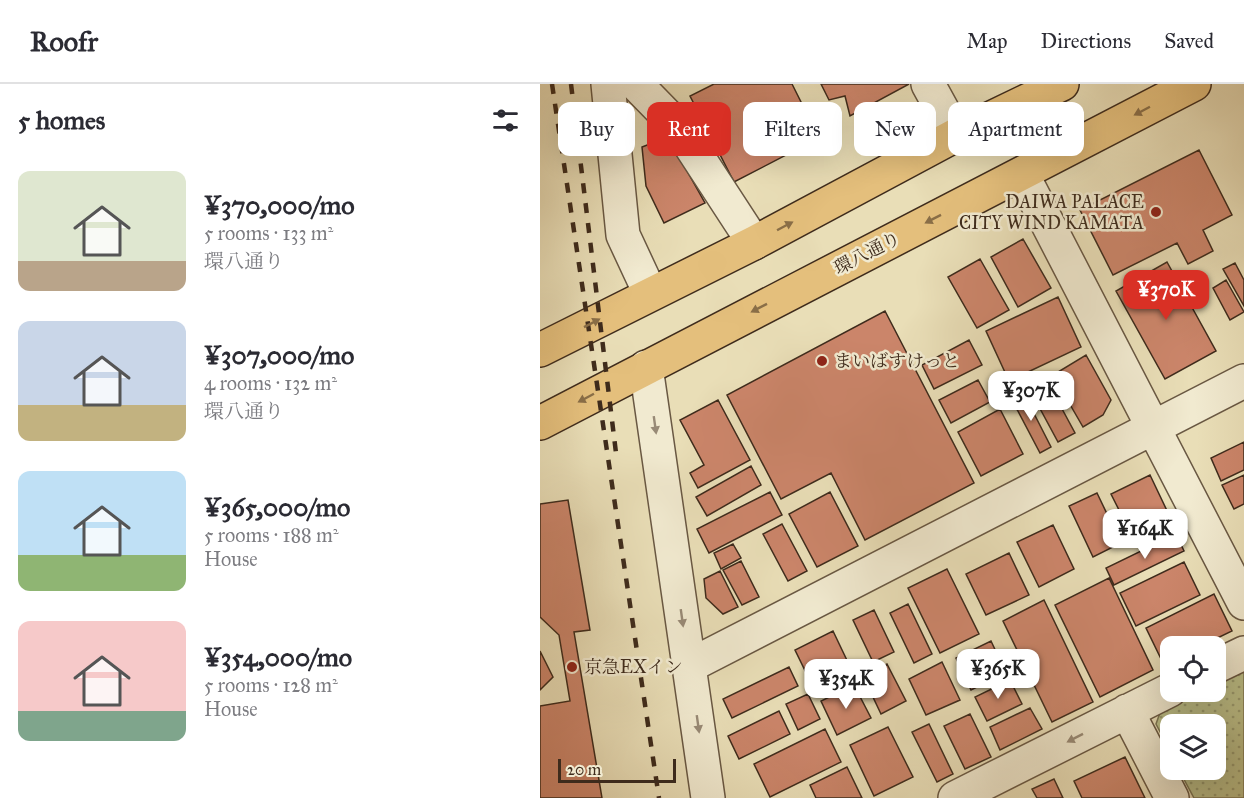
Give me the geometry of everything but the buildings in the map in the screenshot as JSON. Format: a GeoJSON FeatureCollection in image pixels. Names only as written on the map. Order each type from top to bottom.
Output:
{"type":"FeatureCollection","features":[{"type":"Feature","properties":{"kind":"main road"},"geometry":{"type":"LineString","coordinates":[[1025,102],[1062,84]]}},
{"type":"Feature","properties":{"kind":"main road","name":"環八通り"},"geometry":{"type":"LineString","coordinates":[[540,423],[1194,84]]}},
{"type":"Feature","properties":{"kind":"main road"},"geometry":{"type":"LineString","coordinates":[[540,350],[754,243],[948,139]]}},
{"type":"Feature","properties":{"kind":"street"},"geometry":{"type":"LineString","coordinates":[[608,84],[623,235],[650,293]]}},
{"type":"Feature","properties":{"kind":"street"},"geometry":{"type":"LineString","coordinates":[[636,84],[679,128],[754,243]]}},
{"type":"Feature","properties":{"kind":"street"},"geometry":{"type":"LineString","coordinates":[[928,84],[948,120]]}},
{"type":"Feature","properties":{"kind":"street"},"geometry":{"type":"LineString","coordinates":[[1022,174],[1155,427],[1244,603]]}},
{"type":"Feature","properties":{"kind":"street"},"geometry":{"type":"LineString","coordinates":[[645,367],[708,798]]}},
{"type":"Feature","properties":{"kind":"street"},"geometry":{"type":"LineString","coordinates":[[690,666],[1244,381]]}},
{"type":"Feature","properties":{"kind":"street"},"geometry":{"type":"LineString","coordinates":[[1226,662],[1244,653]]}},
{"type":"Feature","properties":{"kind":"street"},"geometry":{"type":"LineString","coordinates":[[955,798],[1160,695]]}},
{"type":"Feature","properties":{"kind":"street"},"geometry":{"type":"LineString","coordinates":[[1127,711],[1172,798]]}},
{"type":"Feature","properties":{"kind":"green space"},"geometry":{"type":"Polygon","coordinates":[[[1244,668],[1244,798],[1194,798],[1184,780],[1226,780],[1226,714],[1160,714],[1160,732],[1156,724],[1161,710],[1177,702],[1226,702],[1226,677],[1244,668]]]}},
{"type":"Feature","properties":{"kind":"railway"},"geometry":{"type":"LineString","coordinates":[[552,84],[659,798]]}},
{"type":"Feature","properties":{"kind":"railway"},"geometry":{"type":"LineString","coordinates":[[571,84],[616,453]]}},
{"type":"Feature","properties":{"kind":"place","name":"DAIWA PALACE CITY WIND KAMATA"},"geometry":{"type":"Point","coordinates":[1156,212]}},
{"type":"Feature","properties":{"kind":"place","name":"まいばすけっと"},"geometry":{"type":"Point","coordinates":[822,361]}},
{"type":"Feature","properties":{"kind":"place","name":"京急EXイン"},"geometry":{"type":"Point","coordinates":[572,667]}}]}
